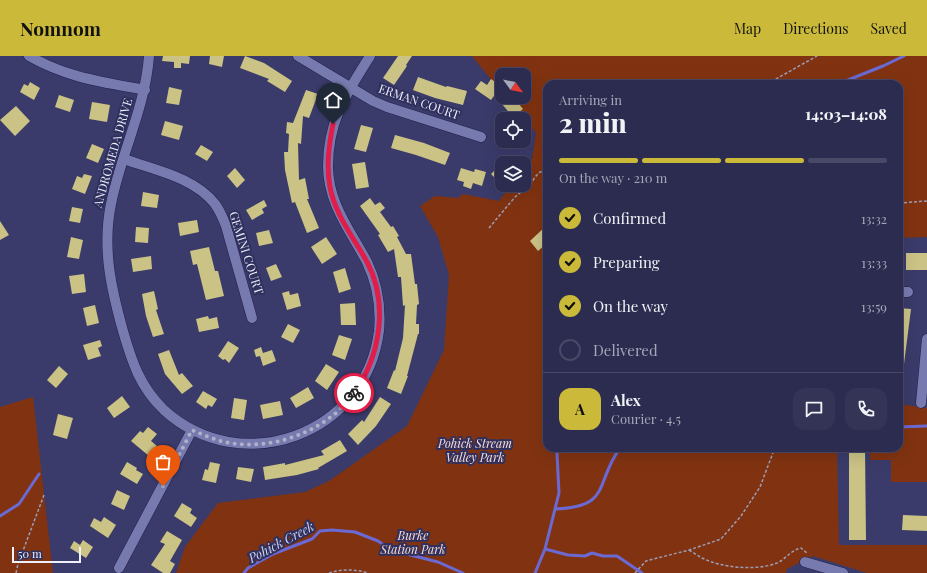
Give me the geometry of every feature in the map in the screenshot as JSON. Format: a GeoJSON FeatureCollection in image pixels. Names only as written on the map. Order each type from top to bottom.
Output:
{"type":"FeatureCollection","features":[{"type":"Feature","properties":{"kind":"street"},"geometry":{"type":"LineString","coordinates":[[29,56],[44,65],[70,75],[145,90]]}},
{"type":"Feature","properties":{"kind":"street","name":"ANDROMEDA DRIVE"},"geometry":{"type":"LineString","coordinates":[[149,56],[145,90],[115,186],[108,223],[107,254],[112,291],[131,359],[140,379],[150,394],[175,420],[192,430],[219,440],[243,444],[267,444],[291,438],[315,427],[336,413],[354,393],[368,370],[375,350],[379,330],[379,309],[373,277],[367,262],[343,222],[336,207],[330,188],[328,168],[328,146],[333,124],[340,106],[370,56]]}},
{"type":"Feature","properties":{"kind":"street","name":"ERMAN COURT"},"geometry":{"type":"LineString","coordinates":[[298,56],[373,101],[387,107],[481,136]]}},
{"type":"Feature","properties":{"kind":"street","name":"GEMINI COURT"},"geometry":{"type":"LineString","coordinates":[[124,159],[185,181],[201,191],[214,203],[226,226],[252,318]]}},
{"type":"Feature","properties":{"kind":"street"},"geometry":{"type":"LineString","coordinates":[[921,403],[927,339]]}},
{"type":"Feature","properties":{"kind":"street"},"geometry":{"type":"LineString","coordinates":[[119,568],[192,430]]}},
{"type":"Feature","properties":{"kind":"street"},"geometry":{"type":"LineString","coordinates":[[807,562],[843,573]]}},
{"type":"Feature","properties":{"kind":"path"},"geometry":{"type":"LineString","coordinates":[[774,80],[816,56]]}},
{"type":"Feature","properties":{"kind":"path"},"geometry":{"type":"LineString","coordinates":[[489,228],[515,197],[531,184],[540,172],[543,172]]}},
{"type":"Feature","properties":{"kind":"path"},"geometry":{"type":"LineString","coordinates":[[903,203],[927,201]]}},
{"type":"Feature","properties":{"kind":"path"},"geometry":{"type":"LineString","coordinates":[[635,573],[646,560],[689,550],[721,539],[741,516],[760,487],[773,452]]}},
{"type":"Feature","properties":{"kind":"path"},"geometry":{"type":"LineString","coordinates":[[16,573],[44,495]]}},
{"type":"Feature","properties":{"kind":"path"},"geometry":{"type":"LineString","coordinates":[[689,550],[701,558],[718,564],[737,567],[754,567],[770,566],[780,562],[795,550],[800,548],[809,554],[807,562]]}},
{"type":"Feature","properties":{"kind":"path"},"geometry":{"type":"LineString","coordinates":[[329,573],[336,571],[361,571],[368,573]]}},
{"type":"Feature","properties":{"kind":"green space","name":"Pohick Stream Valley Park"},"geometry":{"type":"Polygon","coordinates":[[[472,56],[927,56],[927,237],[903,238],[903,80],[543,80],[543,452],[837,452],[839,545],[927,545],[927,573],[867,573],[813,556],[787,569],[786,573],[176,573],[185,547],[218,503],[305,492],[329,481],[407,426],[444,350],[449,275],[438,237],[420,206],[435,196],[458,198],[463,194],[499,201],[506,192],[531,192],[531,160],[536,133],[531,127],[531,112],[518,112],[512,104],[531,104],[531,68],[495,68],[495,84],[472,56]]]}},
{"type":"Feature","properties":{"kind":"green space"},"geometry":{"type":"Polygon","coordinates":[[[33,397],[53,573],[0,573],[0,407],[33,397]]]}},
{"type":"Feature","properties":{"kind":"green space"},"geometry":{"type":"Polygon","coordinates":[[[903,405],[927,408],[927,482],[891,482],[891,460],[870,460],[870,452],[903,452],[903,405]]]}},
{"type":"Feature","properties":{"kind":"building"},"geometry":{"type":"Polygon","coordinates":[[[163,56],[190,56],[189,64],[181,63],[181,68],[174,68],[174,62],[162,61],[163,56]]]}},
{"type":"Feature","properties":{"kind":"building"},"geometry":{"type":"Polygon","coordinates":[[[210,56],[224,56],[222,67],[209,64],[210,56]]]}},
{"type":"Feature","properties":{"kind":"building"},"geometry":{"type":"Polygon","coordinates":[[[245,56],[264,63],[292,81],[285,92],[267,81],[269,79],[240,68],[245,56]]]}},
{"type":"Feature","properties":{"kind":"building"},"geometry":{"type":"Polygon","coordinates":[[[398,56],[412,56],[394,85],[383,78],[398,56]]]}},
{"type":"Feature","properties":{"kind":"building"},"geometry":{"type":"Polygon","coordinates":[[[418,77],[446,87],[467,91],[463,105],[435,98],[413,90],[418,77]]]}},
{"type":"Feature","properties":{"kind":"building"},"geometry":{"type":"Polygon","coordinates":[[[491,79],[495,82],[495,94],[491,100],[475,89],[481,81],[487,85],[491,79]]]}},
{"type":"Feature","properties":{"kind":"building"},"geometry":{"type":"Polygon","coordinates":[[[30,82],[40,88],[34,100],[20,92],[24,84],[28,86],[30,82]]]}},
{"type":"Feature","properties":{"kind":"building"},"geometry":{"type":"Polygon","coordinates":[[[169,87],[182,90],[179,105],[166,103],[169,87]]]}},
{"type":"Feature","properties":{"kind":"building"},"geometry":{"type":"Polygon","coordinates":[[[306,90],[318,94],[309,118],[303,116],[301,144],[298,143],[299,180],[305,178],[309,199],[307,199],[319,228],[307,233],[295,202],[292,203],[285,170],[284,152],[288,152],[289,134],[286,133],[287,122],[293,123],[306,90]]]}},
{"type":"Feature","properties":{"kind":"building"},"geometry":{"type":"Polygon","coordinates":[[[59,95],[74,100],[70,112],[55,107],[59,95]]]}},
{"type":"Feature","properties":{"kind":"building"},"geometry":{"type":"Polygon","coordinates":[[[92,102],[110,105],[107,122],[89,119],[92,102]]]}},
{"type":"Feature","properties":{"kind":"building"},"geometry":{"type":"Polygon","coordinates":[[[502,104],[519,104],[523,109],[519,112],[509,112],[502,104]]]}},
{"type":"Feature","properties":{"kind":"building"},"geometry":{"type":"Polygon","coordinates":[[[16,106],[30,121],[15,136],[0,120],[16,106]]]}},
{"type":"Feature","properties":{"kind":"building"},"geometry":{"type":"Polygon","coordinates":[[[165,121],[183,126],[179,140],[161,135],[165,121]]]}},
{"type":"Feature","properties":{"kind":"building"},"geometry":{"type":"Polygon","coordinates":[[[361,125],[373,128],[366,152],[354,149],[361,125]]]}},
{"type":"Feature","properties":{"kind":"building"},"geometry":{"type":"Polygon","coordinates":[[[395,135],[424,143],[450,153],[445,165],[391,148],[395,135]]]}},
{"type":"Feature","properties":{"kind":"building"},"geometry":{"type":"Polygon","coordinates":[[[92,144],[104,149],[98,163],[86,158],[92,144]]]}},
{"type":"Feature","properties":{"kind":"building"},"geometry":{"type":"Polygon","coordinates":[[[201,145],[213,152],[207,161],[195,154],[201,145]]]}},
{"type":"Feature","properties":{"kind":"building"},"geometry":{"type":"Polygon","coordinates":[[[365,162],[369,187],[356,189],[352,164],[365,162]]]}},
{"type":"Feature","properties":{"kind":"building"},"geometry":{"type":"Polygon","coordinates":[[[235,168],[245,180],[237,188],[227,176],[235,168]]]}},
{"type":"Feature","properties":{"kind":"building"},"geometry":{"type":"Polygon","coordinates":[[[461,168],[474,172],[475,169],[486,172],[482,186],[473,183],[471,189],[463,186],[464,182],[457,180],[461,168]]]}},
{"type":"Feature","properties":{"kind":"building"},"geometry":{"type":"Polygon","coordinates":[[[495,170],[495,178],[491,174],[495,170]]]}},
{"type":"Feature","properties":{"kind":"building"},"geometry":{"type":"Polygon","coordinates":[[[84,174],[92,176],[85,194],[72,189],[77,176],[82,178],[84,174]]]}},
{"type":"Feature","properties":{"kind":"building"},"geometry":{"type":"Polygon","coordinates":[[[143,192],[159,195],[157,208],[141,206],[143,192]]]}},
{"type":"Feature","properties":{"kind":"building"},"geometry":{"type":"Polygon","coordinates":[[[370,198],[375,205],[380,202],[385,208],[380,212],[391,227],[393,226],[399,236],[397,237],[406,254],[411,254],[415,284],[417,284],[419,304],[417,305],[416,324],[419,324],[419,334],[408,376],[401,394],[387,388],[394,370],[395,371],[403,338],[405,305],[403,306],[401,277],[398,277],[394,249],[388,252],[378,235],[380,234],[360,206],[370,198]]]}},
{"type":"Feature","properties":{"kind":"building"},"geometry":{"type":"Polygon","coordinates":[[[264,200],[267,206],[262,209],[264,213],[252,220],[246,210],[264,200]]]}},
{"type":"Feature","properties":{"kind":"building"},"geometry":{"type":"Polygon","coordinates":[[[72,207],[83,209],[80,223],[69,221],[72,207]]]}},
{"type":"Feature","properties":{"kind":"building"},"geometry":{"type":"Polygon","coordinates":[[[197,220],[199,232],[180,236],[178,223],[197,220]]]}},
{"type":"Feature","properties":{"kind":"building"},"geometry":{"type":"Polygon","coordinates":[[[0,221],[9,235],[0,240],[0,221]]]}},
{"type":"Feature","properties":{"kind":"building"},"geometry":{"type":"Polygon","coordinates":[[[136,227],[149,228],[148,243],[135,242],[136,227]]]}},
{"type":"Feature","properties":{"kind":"building"},"geometry":{"type":"Polygon","coordinates":[[[543,229],[543,247],[538,251],[530,241],[543,229]]]}},
{"type":"Feature","properties":{"kind":"building"},"geometry":{"type":"Polygon","coordinates":[[[269,230],[273,243],[259,246],[256,233],[269,230]]]}},
{"type":"Feature","properties":{"kind":"building"},"geometry":{"type":"Polygon","coordinates":[[[71,237],[83,240],[79,259],[67,257],[71,237]]]}},
{"type":"Feature","properties":{"kind":"building"},"geometry":{"type":"Polygon","coordinates":[[[326,237],[337,254],[322,264],[311,247],[326,237]]]}},
{"type":"Feature","properties":{"kind":"building"},"geometry":{"type":"Polygon","coordinates":[[[209,247],[215,271],[218,271],[224,296],[206,300],[197,264],[193,265],[190,251],[209,247]]]}},
{"type":"Feature","properties":{"kind":"building"},"geometry":{"type":"Polygon","coordinates":[[[906,253],[927,253],[927,270],[906,270],[906,253]]]}},
{"type":"Feature","properties":{"kind":"building"},"geometry":{"type":"Polygon","coordinates":[[[151,256],[152,269],[133,272],[131,259],[151,256]]]}},
{"type":"Feature","properties":{"kind":"building"},"geometry":{"type":"Polygon","coordinates":[[[276,264],[282,277],[271,281],[266,268],[276,264]]]}},
{"type":"Feature","properties":{"kind":"building"},"geometry":{"type":"Polygon","coordinates":[[[345,268],[351,289],[339,293],[333,272],[345,268]]]}},
{"type":"Feature","properties":{"kind":"building"},"geometry":{"type":"Polygon","coordinates":[[[84,274],[86,292],[72,294],[69,276],[84,274]]]}},
{"type":"Feature","properties":{"kind":"building"},"geometry":{"type":"Polygon","coordinates":[[[154,291],[158,309],[156,310],[164,334],[153,337],[146,316],[142,294],[154,291]]]}},
{"type":"Feature","properties":{"kind":"building"},"geometry":{"type":"Polygon","coordinates":[[[289,291],[290,295],[298,293],[301,306],[287,310],[282,293],[289,291]]]}},
{"type":"Feature","properties":{"kind":"building"},"geometry":{"type":"Polygon","coordinates":[[[355,303],[356,325],[341,325],[340,304],[355,303]]]}},
{"type":"Feature","properties":{"kind":"building"},"geometry":{"type":"Polygon","coordinates":[[[95,305],[99,323],[87,326],[83,308],[95,305]]]}},
{"type":"Feature","properties":{"kind":"building"},"geometry":{"type":"Polygon","coordinates":[[[903,308],[911,309],[903,364],[903,308]]]}},
{"type":"Feature","properties":{"kind":"building"},"geometry":{"type":"Polygon","coordinates":[[[208,316],[209,319],[217,317],[219,328],[199,332],[196,319],[208,316]]]}},
{"type":"Feature","properties":{"kind":"building"},"geometry":{"type":"Polygon","coordinates":[[[288,324],[300,330],[293,343],[281,337],[288,324]]]}},
{"type":"Feature","properties":{"kind":"building"},"geometry":{"type":"Polygon","coordinates":[[[339,335],[352,339],[345,360],[332,355],[339,335]]]}},
{"type":"Feature","properties":{"kind":"building"},"geometry":{"type":"Polygon","coordinates":[[[100,340],[102,346],[98,348],[101,356],[88,360],[83,345],[100,340]]]}},
{"type":"Feature","properties":{"kind":"building"},"geometry":{"type":"Polygon","coordinates":[[[228,341],[239,348],[229,363],[225,359],[223,360],[218,356],[228,341]]]}},
{"type":"Feature","properties":{"kind":"building"},"geometry":{"type":"Polygon","coordinates":[[[261,347],[263,353],[272,350],[276,361],[263,366],[260,356],[256,357],[254,350],[261,347]]]}},
{"type":"Feature","properties":{"kind":"building"},"geometry":{"type":"Polygon","coordinates":[[[169,350],[179,375],[182,373],[193,386],[182,394],[165,374],[158,354],[169,350]]]}},
{"type":"Feature","properties":{"kind":"building"},"geometry":{"type":"Polygon","coordinates":[[[326,364],[339,372],[327,390],[315,381],[326,364]]]}},
{"type":"Feature","properties":{"kind":"building"},"geometry":{"type":"Polygon","coordinates":[[[59,366],[68,374],[56,388],[47,380],[59,366]]]}},
{"type":"Feature","properties":{"kind":"building"},"geometry":{"type":"Polygon","coordinates":[[[308,387],[314,398],[296,408],[290,398],[308,387]]]}},
{"type":"Feature","properties":{"kind":"building"},"geometry":{"type":"Polygon","coordinates":[[[203,391],[217,399],[212,407],[208,405],[206,409],[196,402],[203,391]]]}},
{"type":"Feature","properties":{"kind":"building"},"geometry":{"type":"Polygon","coordinates":[[[122,396],[130,407],[114,418],[107,408],[122,396]]]}},
{"type":"Feature","properties":{"kind":"building"},"geometry":{"type":"Polygon","coordinates":[[[380,397],[391,404],[376,426],[358,445],[348,434],[362,420],[364,422],[380,397]]]}},
{"type":"Feature","properties":{"kind":"building"},"geometry":{"type":"Polygon","coordinates":[[[234,398],[247,400],[244,420],[231,418],[234,398]]]}},
{"type":"Feature","properties":{"kind":"building"},"geometry":{"type":"Polygon","coordinates":[[[280,401],[283,415],[263,419],[260,405],[280,401]]]}},
{"type":"Feature","properties":{"kind":"building"},"geometry":{"type":"Polygon","coordinates":[[[58,414],[73,418],[67,439],[53,435],[58,414]]]}},
{"type":"Feature","properties":{"kind":"building"},"geometry":{"type":"Polygon","coordinates":[[[148,427],[157,434],[151,441],[157,446],[149,456],[131,441],[140,431],[143,433],[148,427]]]}},
{"type":"Feature","properties":{"kind":"building"},"geometry":{"type":"Polygon","coordinates":[[[340,440],[347,451],[318,468],[319,469],[297,475],[265,480],[263,467],[285,463],[285,465],[324,455],[321,451],[340,440]]]}},
{"type":"Feature","properties":{"kind":"building"},"geometry":{"type":"Polygon","coordinates":[[[849,452],[865,452],[866,540],[849,540],[849,452]]]}},
{"type":"Feature","properties":{"kind":"building"},"geometry":{"type":"Polygon","coordinates":[[[127,462],[143,474],[137,484],[120,474],[127,462]]]}},
{"type":"Feature","properties":{"kind":"building"},"geometry":{"type":"Polygon","coordinates":[[[210,462],[220,464],[216,483],[202,480],[205,469],[208,470],[210,462]]]}},
{"type":"Feature","properties":{"kind":"building"},"geometry":{"type":"Polygon","coordinates":[[[238,467],[254,469],[251,482],[236,479],[238,467]]]}},
{"type":"Feature","properties":{"kind":"building"},"geometry":{"type":"Polygon","coordinates":[[[117,490],[130,496],[124,510],[111,504],[117,490]]]}},
{"type":"Feature","properties":{"kind":"building"},"geometry":{"type":"Polygon","coordinates":[[[182,503],[192,509],[190,513],[197,518],[191,527],[174,516],[182,503]]]}},
{"type":"Feature","properties":{"kind":"building"},"geometry":{"type":"Polygon","coordinates":[[[903,515],[927,516],[927,531],[902,530],[903,515]]]}},
{"type":"Feature","properties":{"kind":"building"},"geometry":{"type":"Polygon","coordinates":[[[104,517],[116,525],[108,538],[90,526],[94,518],[101,522],[104,517]]]}},
{"type":"Feature","properties":{"kind":"building"},"geometry":{"type":"Polygon","coordinates":[[[167,531],[182,540],[170,561],[175,564],[170,573],[163,573],[151,565],[165,544],[160,542],[167,531]]]}},
{"type":"Feature","properties":{"kind":"building"},"geometry":{"type":"Polygon","coordinates":[[[83,540],[93,547],[86,558],[70,548],[74,541],[80,545],[83,540]]]}},
{"type":"Feature","properties":{"kind":"waterway","name":"Pohick Creek"},"geometry":{"type":"LineString","coordinates":[[848,80],[904,56]]}},
{"type":"Feature","properties":{"kind":"waterway"},"geometry":{"type":"LineString","coordinates":[[903,427],[927,426]]}},
{"type":"Feature","properties":{"kind":"waterway","name":"Pohick Creek"},"geometry":{"type":"LineString","coordinates":[[535,573],[545,549],[559,493],[558,452]]}},
{"type":"Feature","properties":{"kind":"waterway"},"geometry":{"type":"LineString","coordinates":[[555,509],[586,504],[594,498],[599,491],[618,452]]}},
{"type":"Feature","properties":{"kind":"waterway"},"geometry":{"type":"LineString","coordinates":[[0,516],[19,504],[39,474]]}},
{"type":"Feature","properties":{"kind":"waterway","name":"Pohick Creek"},"geometry":{"type":"LineString","coordinates":[[244,573],[248,568],[273,554],[312,539],[320,531],[332,530],[355,532],[378,541],[391,550],[438,562],[463,573]]}},
{"type":"Feature","properties":{"kind":"waterway"},"geometry":{"type":"LineString","coordinates":[[545,549],[568,555],[585,556],[592,553],[603,556],[617,556],[642,573]]}},
{"type":"Feature","properties":{"kind":"way so far"},"geometry":{"type":"LineString","coordinates":[[163,486],[192,430],[210,438],[230,443],[267,444],[291,438],[315,427],[336,413],[354,393]]}},
{"type":"Feature","properties":{"kind":"route"},"geometry":{"type":"LineString","coordinates":[[333,124],[328,146],[330,188],[343,222],[367,262],[373,277],[379,309],[379,330],[375,350],[368,370],[354,393]]}},
{"type":"Feature","properties":{"kind":"park label","name":"Burke Station Park"},"geometry":{"type":"Point","coordinates":[413,543]}}]}
